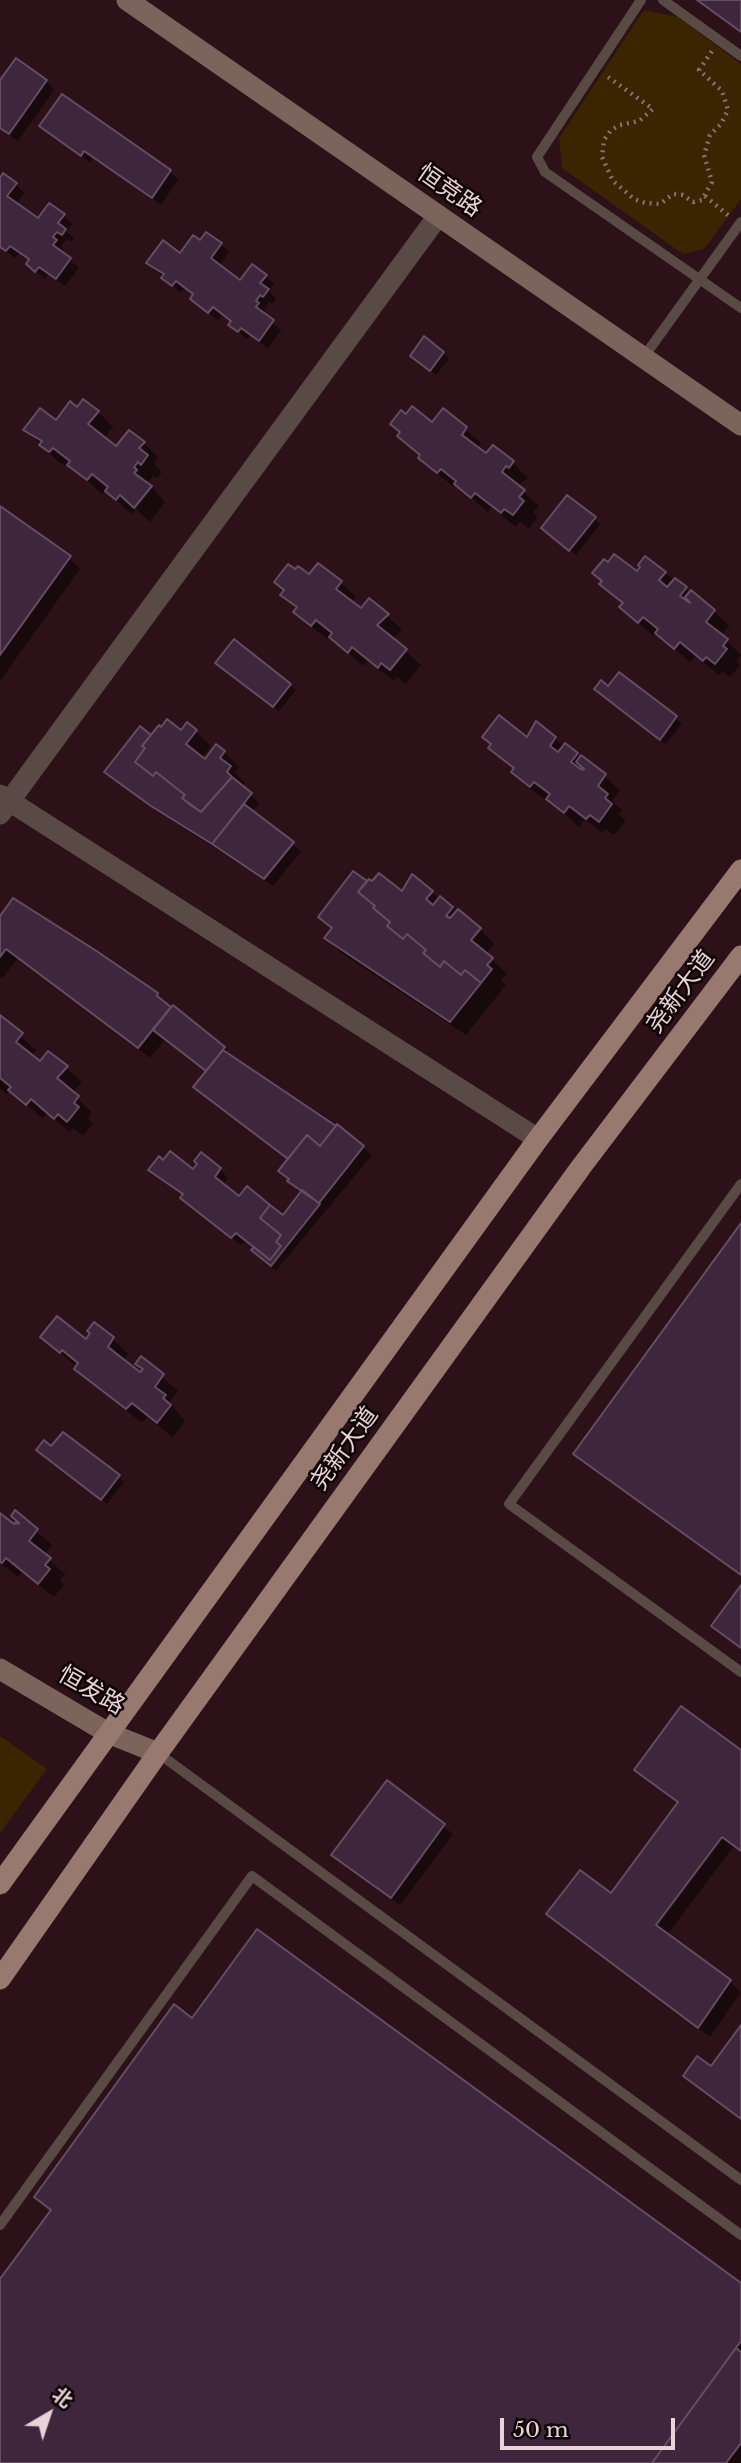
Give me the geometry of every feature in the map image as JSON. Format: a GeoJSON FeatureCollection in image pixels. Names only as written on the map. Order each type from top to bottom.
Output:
{"type":"FeatureCollection","features":[{"type":"Feature","properties":{"kind":"main road","name":"尧新大道"},"geometry":{"type":"LineString","coordinates":[[0,1884],[538,1139],[741,870]]}},
{"type":"Feature","properties":{"kind":"main road","name":"尧新大道"},"geometry":{"type":"LineString","coordinates":[[0,1979],[158,1753],[573,1178],[741,956]]}},
{"type":"Feature","properties":{"kind":"street","name":"恒竞路"},"geometry":{"type":"LineString","coordinates":[[127,0],[741,425]]}},
{"type":"Feature","properties":{"kind":"street"},"geometry":{"type":"LineString","coordinates":[[438,216],[3,803],[538,1139]]}},
{"type":"Feature","properties":{"kind":"street","name":"恒发路"},"geometry":{"type":"LineString","coordinates":[[0,1669],[108,1733],[158,1753]]}},
{"type":"Feature","properties":{"kind":"lane"},"geometry":{"type":"LineString","coordinates":[[641,0],[537,157],[545,172],[741,308]]}},
{"type":"Feature","properties":{"kind":"lane"},"geometry":{"type":"LineString","coordinates":[[663,0],[741,56]]}},
{"type":"Feature","properties":{"kind":"lane"},"geometry":{"type":"LineString","coordinates":[[643,358],[741,223]]}},
{"type":"Feature","properties":{"kind":"lane"},"geometry":{"type":"LineString","coordinates":[[741,1184],[509,1504],[741,1672]]}},
{"type":"Feature","properties":{"kind":"lane"},"geometry":{"type":"LineString","coordinates":[[158,1753],[741,2180]]}},
{"type":"Feature","properties":{"kind":"lane"},"geometry":{"type":"LineString","coordinates":[[0,2225],[252,1876],[741,2235]]}},
{"type":"Feature","properties":{"kind":"path"},"geometry":{"type":"LineString","coordinates":[[596,68],[653,109],[639,121],[611,130],[604,140],[603,157],[613,181],[635,199],[645,203],[660,204],[673,194],[683,195],[693,202],[702,200],[712,182],[704,155],[710,135],[722,124],[728,110],[722,91],[699,70],[720,41]]}},
{"type":"Feature","properties":{"kind":"path"},"geometry":{"type":"LineString","coordinates":[[705,196],[741,223]]}},
{"type":"Feature","properties":{"kind":"shaded area"},"geometry":{"type":"Polygon","coordinates":[[[644,10],[678,17],[741,64],[741,199],[704,249],[683,254],[562,168],[559,138],[644,10]]]}},
{"type":"Feature","properties":{"kind":"shaded area"},"geometry":{"type":"Polygon","coordinates":[[[0,1736],[47,1769],[0,1833],[0,1736]]]}},
{"type":"Feature","properties":{"kind":"building"},"geometry":{"type":"Polygon","coordinates":[[[697,0],[741,0],[741,32],[697,0]]]}},
{"type":"Feature","properties":{"kind":"building"},"geometry":{"type":"Polygon","coordinates":[[[16,58],[47,80],[9,134],[0,128],[0,80],[16,58]]]}},
{"type":"Feature","properties":{"kind":"building"},"geometry":{"type":"Polygon","coordinates":[[[62,94],[171,170],[152,198],[84,151],[81,156],[39,126],[62,94]]]}},
{"type":"Feature","properties":{"kind":"building"},"geometry":{"type":"Polygon","coordinates":[[[3,173],[17,183],[7,196],[38,218],[49,203],[65,214],[58,223],[66,229],[62,235],[57,232],[53,237],[57,240],[53,245],[71,258],[56,279],[39,267],[35,272],[26,264],[29,259],[10,246],[6,251],[0,247],[0,178],[3,173]]]}},
{"type":"Feature","properties":{"kind":"building"},"geometry":{"type":"Polygon","coordinates":[[[206,232],[222,243],[211,258],[240,280],[252,264],[267,275],[260,283],[269,289],[263,297],[260,295],[256,307],[274,320],[259,341],[241,328],[238,332],[228,325],[231,321],[213,307],[208,313],[190,299],[193,294],[176,281],[172,286],[161,278],[164,274],[146,263],[163,240],[180,253],[193,235],[200,240],[206,232]]]}},
{"type":"Feature","properties":{"kind":"building"},"geometry":{"type":"Polygon","coordinates":[[[424,336],[444,352],[430,371],[410,356],[424,336]]]}},
{"type":"Feature","properties":{"kind":"building"},"geometry":{"type":"Polygon","coordinates":[[[83,399],[99,411],[88,424],[116,446],[129,430],[145,442],[139,448],[148,455],[141,465],[138,462],[134,467],[137,470],[134,473],[152,486],[134,508],[120,495],[116,500],[105,491],[108,487],[92,474],[87,480],[67,465],[70,461],[53,448],[49,452],[39,445],[42,441],[23,430],[40,408],[56,420],[70,401],[77,407],[83,399]]]}},
{"type":"Feature","properties":{"kind":"building"},"geometry":{"type":"Polygon","coordinates":[[[412,406],[432,422],[443,408],[467,427],[462,435],[486,453],[493,445],[514,461],[502,472],[525,490],[519,497],[524,501],[513,515],[504,509],[501,513],[475,493],[471,498],[454,484],[456,481],[441,469],[437,473],[397,436],[400,432],[390,424],[401,410],[406,414],[412,406]]]}},
{"type":"Feature","properties":{"kind":"building"},"geometry":{"type":"Polygon","coordinates":[[[567,495],[596,517],[569,551],[541,528],[567,495]]]}},
{"type":"Feature","properties":{"kind":"building"},"geometry":{"type":"Polygon","coordinates":[[[0,506],[71,556],[0,655],[0,506]]]}},
{"type":"Feature","properties":{"kind":"building"},"geometry":{"type":"Polygon","coordinates":[[[614,554],[637,571],[645,556],[666,572],[659,580],[667,587],[675,578],[687,587],[680,596],[690,603],[685,597],[691,590],[715,610],[706,622],[728,639],[723,646],[727,649],[715,664],[706,657],[703,661],[680,642],[674,649],[655,633],[658,629],[643,617],[638,623],[619,607],[623,603],[599,584],[602,581],[592,573],[604,559],[608,562],[614,554]]]}},
{"type":"Feature","properties":{"kind":"building"},"geometry":{"type":"Polygon","coordinates":[[[318,563],[342,581],[336,589],[361,608],[369,598],[389,614],[377,625],[407,649],[390,670],[381,663],[378,668],[352,647],[348,653],[329,637],[332,633],[316,620],[311,626],[293,612],[297,607],[280,595],[284,590],[274,582],[288,564],[295,569],[298,566],[309,574],[318,563]]]}},
{"type":"Feature","properties":{"kind":"building"},"geometry":{"type":"Polygon","coordinates":[[[234,639],[291,684],[273,707],[215,663],[234,639]]]}},
{"type":"Feature","properties":{"kind":"building"},"geometry":{"type":"Polygon","coordinates":[[[619,672],[677,716],[660,740],[594,689],[601,680],[608,686],[619,672]]]}},
{"type":"Feature","properties":{"kind":"building"},"geometry":{"type":"Polygon","coordinates":[[[499,715],[527,737],[536,721],[556,737],[550,746],[558,752],[565,743],[578,753],[571,762],[584,769],[576,762],[581,755],[606,774],[598,786],[608,794],[605,798],[612,804],[599,822],[590,815],[586,819],[569,806],[564,813],[546,799],[550,794],[534,782],[530,787],[511,772],[514,768],[488,748],[491,744],[482,737],[499,715]]]}},
{"type":"Feature","properties":{"kind":"building"},"geometry":{"type":"Polygon","coordinates":[[[167,719],[181,730],[187,722],[197,730],[186,744],[205,759],[216,744],[225,751],[220,758],[231,766],[227,772],[232,777],[201,812],[182,798],[185,795],[156,772],[153,776],[135,762],[145,748],[142,746],[167,719]]]}},
{"type":"Feature","properties":{"kind":"building"},"geometry":{"type":"Polygon","coordinates":[[[140,726],[151,735],[142,746],[145,748],[135,762],[153,776],[156,772],[185,795],[182,798],[201,812],[232,777],[252,793],[212,844],[151,806],[104,772],[140,726]]]}},
{"type":"Feature","properties":{"kind":"building"},"geometry":{"type":"Polygon","coordinates":[[[244,804],[294,842],[264,879],[212,844],[244,804]]]}},
{"type":"Feature","properties":{"kind":"building"},"geometry":{"type":"Polygon","coordinates":[[[353,871],[367,881],[358,892],[390,922],[387,926],[403,939],[407,934],[426,950],[423,953],[440,967],[444,961],[461,975],[465,970],[481,983],[450,1022],[324,938],[332,928],[318,917],[353,871]]]}},
{"type":"Feature","properties":{"kind":"building"},"geometry":{"type":"Polygon","coordinates":[[[379,873],[402,891],[412,874],[433,891],[426,899],[433,905],[440,896],[453,907],[446,916],[450,918],[458,909],[481,928],[471,940],[493,958],[487,965],[492,969],[481,983],[465,970],[461,975],[444,961],[440,967],[423,953],[426,950],[407,934],[403,939],[387,926],[390,922],[358,892],[369,879],[372,881],[379,873]]]}},
{"type":"Feature","properties":{"kind":"building"},"geometry":{"type":"Polygon","coordinates":[[[13,898],[158,993],[157,996],[171,1007],[138,1048],[6,949],[0,957],[0,916],[13,898]]]}},
{"type":"Feature","properties":{"kind":"building"},"geometry":{"type":"Polygon","coordinates":[[[173,1005],[225,1047],[206,1071],[153,1030],[173,1005]]]}},
{"type":"Feature","properties":{"kind":"building"},"geometry":{"type":"Polygon","coordinates":[[[0,1015],[23,1033],[16,1042],[40,1061],[48,1051],[68,1066],[57,1078],[79,1096],[74,1103],[79,1107],[67,1122],[58,1114],[54,1119],[31,1099],[26,1105],[8,1090],[11,1087],[0,1078],[0,1015]]]}},
{"type":"Feature","properties":{"kind":"building"},"geometry":{"type":"Polygon","coordinates":[[[223,1050],[336,1126],[320,1146],[307,1135],[288,1159],[193,1087],[223,1050]]]}},
{"type":"Feature","properties":{"kind":"building"},"geometry":{"type":"Polygon","coordinates":[[[337,1124],[364,1146],[319,1203],[287,1181],[289,1179],[278,1171],[307,1135],[320,1146],[337,1124]]]}},
{"type":"Feature","properties":{"kind":"building"},"geometry":{"type":"Polygon","coordinates":[[[170,1151],[193,1169],[197,1164],[194,1161],[201,1152],[221,1168],[215,1177],[239,1196],[247,1186],[270,1205],[260,1218],[281,1235],[276,1242],[281,1246],[270,1260],[236,1233],[231,1238],[180,1198],[183,1194],[148,1170],[159,1156],[163,1160],[170,1151]]]}},
{"type":"Feature","properties":{"kind":"building"},"geometry":{"type":"Polygon","coordinates":[[[302,1190],[320,1204],[271,1266],[251,1250],[254,1247],[270,1260],[281,1246],[276,1242],[281,1235],[260,1218],[270,1205],[283,1215],[302,1190]]]}},
{"type":"Feature","properties":{"kind":"building"},"geometry":{"type":"Polygon","coordinates":[[[741,1223],[741,1575],[573,1454],[741,1223]]]}},
{"type":"Feature","properties":{"kind":"building"},"geometry":{"type":"Polygon","coordinates":[[[57,1316],[86,1339],[90,1333],[87,1331],[94,1322],[114,1337],[108,1347],[140,1372],[143,1369],[135,1364],[141,1356],[164,1374],[155,1387],[166,1395],[163,1398],[171,1405],[157,1423],[132,1403],[126,1409],[74,1369],[78,1363],[40,1337],[57,1316]]]}},
{"type":"Feature","properties":{"kind":"building"},"geometry":{"type":"Polygon","coordinates":[[[63,1432],[120,1475],[101,1500],[36,1450],[44,1440],[51,1446],[63,1432]]]}},
{"type":"Feature","properties":{"kind":"building"},"geometry":{"type":"Polygon","coordinates":[[[15,1510],[38,1529],[29,1541],[51,1558],[45,1565],[50,1569],[38,1584],[6,1558],[0,1562],[0,1513],[18,1524],[11,1516],[15,1510]]]}},
{"type":"Feature","properties":{"kind":"building"},"geometry":{"type":"Polygon","coordinates":[[[741,1585],[741,1648],[711,1626],[741,1585]]]}},
{"type":"Feature","properties":{"kind":"building"},"geometry":{"type":"Polygon","coordinates":[[[681,1706],[741,1750],[741,1851],[722,1837],[656,1925],[731,1980],[698,2028],[546,1914],[580,1870],[611,1893],[678,1802],[634,1770],[681,1706]]]}},
{"type":"Feature","properties":{"kind":"building"},"geometry":{"type":"Polygon","coordinates":[[[387,1780],[445,1824],[391,1898],[331,1855],[387,1780]]]}},
{"type":"Feature","properties":{"kind":"building"},"geometry":{"type":"Polygon","coordinates":[[[257,1929],[741,2283],[741,2341],[652,2463],[0,2463],[0,2279],[51,2210],[34,2197],[174,2004],[192,2018],[257,1929]]]}},
{"type":"Feature","properties":{"kind":"building"},"geometry":{"type":"Polygon","coordinates":[[[741,2025],[741,2119],[683,2076],[697,2056],[711,2066],[741,2025]]]}},
{"type":"Feature","properties":{"kind":"building"},"geometry":{"type":"Polygon","coordinates":[[[736,2348],[741,2352],[741,2443],[726,2463],[652,2463],[736,2348]]]}}]}
